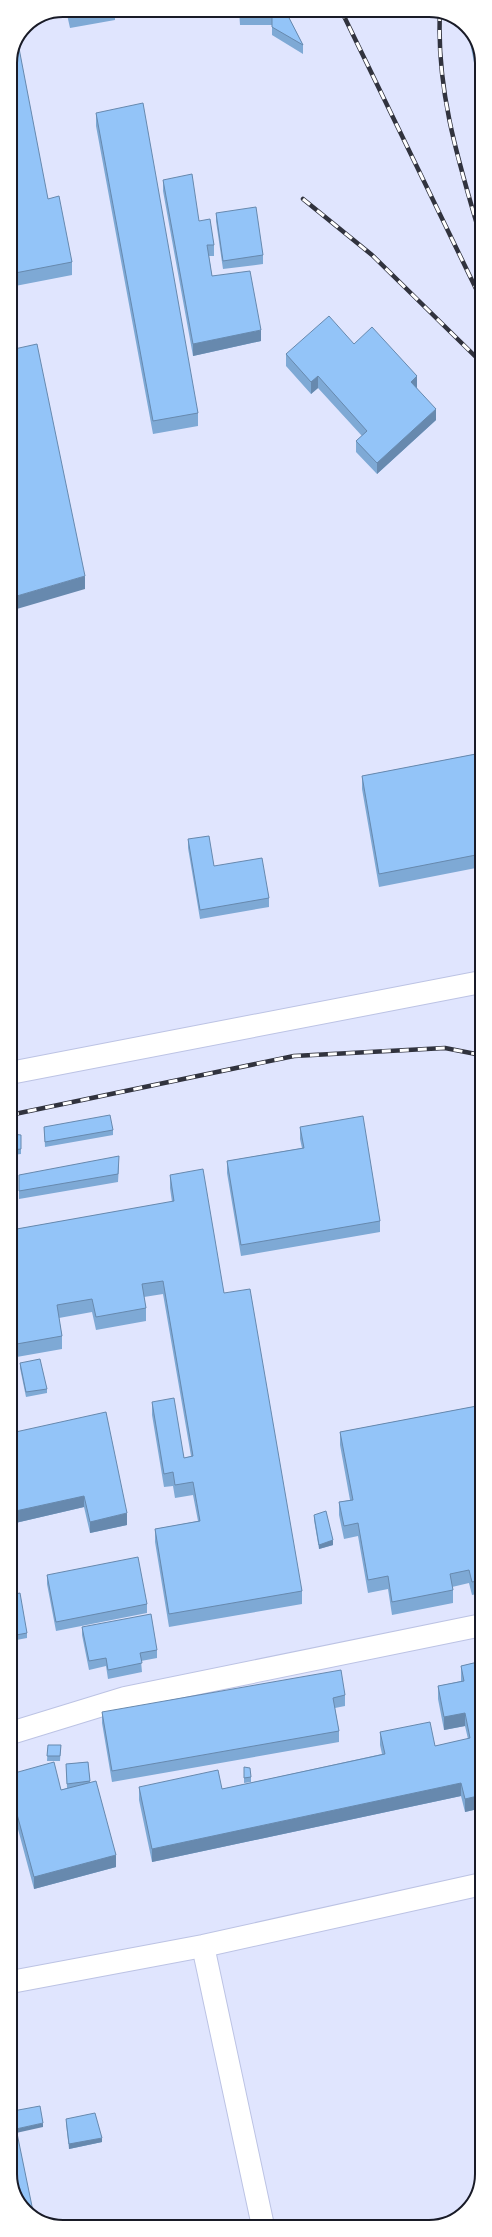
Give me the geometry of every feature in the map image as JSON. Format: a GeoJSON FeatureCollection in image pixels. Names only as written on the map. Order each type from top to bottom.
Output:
{"type":"FeatureCollection","features":[{"type":"Feature","properties":{"kind":"lane"},"geometry":{"type":"LineString","coordinates":[[17,1072],[475,983]]}},
{"type":"Feature","properties":{"kind":"lane"},"geometry":{"type":"LineString","coordinates":[[17,1731],[125,1698],[475,1626]]}},
{"type":"Feature","properties":{"kind":"lane"},"geometry":{"type":"LineString","coordinates":[[17,1981],[203,1946],[475,1886]]}},
{"type":"Feature","properties":{"kind":"lane"},"geometry":{"type":"LineString","coordinates":[[203,1946],[262,2220]]}},
{"type":"Feature","properties":{"kind":"shaded area"},"geometry":{"type":"Polygon","coordinates":[[[432,17],[447,20],[459,28],[466,35],[472,45],[474,54],[475,2174],[473,2189],[466,2202],[447,2217],[438,2219],[60,2220],[45,2217],[33,2209],[26,2202],[19,2189],[17,2174],[17,63],[20,45],[30,30],[45,20],[54,18],[432,17]]]}},
{"type":"Feature","properties":{"kind":"building"},"geometry":{"type":"Polygon","coordinates":[[[272,17],[289,17],[303,45],[272,27],[272,17]]]}},
{"type":"Feature","properties":{"kind":"building"},"geometry":{"type":"Polygon","coordinates":[[[19,49],[48,199],[59,196],[72,262],[17,273],[17,63],[19,49]]]}},
{"type":"Feature","properties":{"kind":"building"},"geometry":{"type":"Polygon","coordinates":[[[143,103],[198,413],[153,421],[96,113],[143,103]]]}},
{"type":"Feature","properties":{"kind":"building"},"geometry":{"type":"Polygon","coordinates":[[[192,174],[199,221],[210,219],[214,245],[207,245],[212,276],[250,271],[261,330],[193,344],[163,180],[192,174]]]}},
{"type":"Feature","properties":{"kind":"building"},"geometry":{"type":"Polygon","coordinates":[[[256,207],[263,255],[223,261],[216,213],[256,207]]]}},
{"type":"Feature","properties":{"kind":"building"},"geometry":{"type":"Polygon","coordinates":[[[329,316],[354,344],[372,327],[417,376],[411,382],[436,409],[377,463],[356,441],[367,431],[318,376],[311,382],[286,354],[329,316]]]}},
{"type":"Feature","properties":{"kind":"building"},"geometry":{"type":"Polygon","coordinates":[[[37,344],[85,576],[17,596],[17,348],[37,344]]]}},
{"type":"Feature","properties":{"kind":"building"},"geometry":{"type":"Polygon","coordinates":[[[475,754],[475,855],[379,874],[362,776],[475,754]]]}},
{"type":"Feature","properties":{"kind":"building"},"geometry":{"type":"Polygon","coordinates":[[[209,836],[214,866],[262,858],[269,898],[200,910],[188,839],[209,836]]]}},
{"type":"Feature","properties":{"kind":"building"},"geometry":{"type":"Polygon","coordinates":[[[110,1115],[113,1130],[45,1142],[44,1127],[110,1115]]]}},
{"type":"Feature","properties":{"kind":"building"},"geometry":{"type":"Polygon","coordinates":[[[363,1116],[380,1221],[241,1245],[227,1161],[304,1148],[300,1127],[363,1116]]]}},
{"type":"Feature","properties":{"kind":"building"},"geometry":{"type":"Polygon","coordinates":[[[17,1135],[21,1135],[21,1149],[17,1149],[17,1135]]]}},
{"type":"Feature","properties":{"kind":"building"},"geometry":{"type":"Polygon","coordinates":[[[119,1156],[118,1174],[19,1191],[19,1175],[119,1156]]]}},
{"type":"Feature","properties":{"kind":"building"},"geometry":{"type":"Polygon","coordinates":[[[203,1169],[224,1293],[250,1289],[302,1591],[169,1614],[155,1529],[200,1521],[193,1482],[175,1485],[173,1472],[164,1474],[152,1402],[174,1398],[184,1458],[193,1456],[163,1281],[142,1284],[146,1308],[96,1317],[92,1299],[57,1305],[62,1336],[17,1344],[17,1229],[174,1201],[170,1175],[203,1169]]]}},
{"type":"Feature","properties":{"kind":"building"},"geometry":{"type":"Polygon","coordinates":[[[40,1359],[47,1389],[26,1392],[20,1363],[40,1359]]]}},
{"type":"Feature","properties":{"kind":"building"},"geometry":{"type":"Polygon","coordinates":[[[475,1406],[475,1581],[472,1582],[469,1570],[450,1574],[453,1590],[392,1602],[388,1576],[368,1580],[358,1523],[344,1526],[339,1502],[353,1500],[340,1432],[475,1406]]]}},
{"type":"Feature","properties":{"kind":"building"},"geometry":{"type":"Polygon","coordinates":[[[106,1412],[127,1513],[90,1522],[84,1496],[17,1511],[17,1432],[106,1412]]]}},
{"type":"Feature","properties":{"kind":"building"},"geometry":{"type":"Polygon","coordinates":[[[326,1511],[333,1540],[319,1545],[314,1515],[326,1511]]]}},
{"type":"Feature","properties":{"kind":"building"},"geometry":{"type":"Polygon","coordinates":[[[138,1557],[147,1604],[56,1622],[47,1575],[138,1557]]]}},
{"type":"Feature","properties":{"kind":"building"},"geometry":{"type":"Polygon","coordinates":[[[20,1593],[27,1633],[17,1635],[17,1594],[20,1593]]]}},
{"type":"Feature","properties":{"kind":"building"},"geometry":{"type":"Polygon","coordinates":[[[151,1614],[157,1650],[140,1653],[142,1663],[108,1670],[106,1658],[89,1661],[82,1627],[151,1614]]]}},
{"type":"Feature","properties":{"kind":"building"},"geometry":{"type":"Polygon","coordinates":[[[475,1663],[475,1797],[465,1799],[461,1783],[152,1849],[139,1787],[218,1770],[222,1789],[385,1754],[380,1732],[430,1722],[435,1746],[470,1738],[465,1713],[444,1717],[438,1686],[464,1681],[461,1666],[475,1663]]]}},
{"type":"Feature","properties":{"kind":"building"},"geometry":{"type":"Polygon","coordinates":[[[341,1670],[345,1695],[333,1698],[339,1731],[112,1771],[102,1712],[341,1670]]]}},
{"type":"Feature","properties":{"kind":"building"},"geometry":{"type":"Polygon","coordinates":[[[48,1745],[61,1745],[60,1756],[47,1756],[48,1745]]]}},
{"type":"Feature","properties":{"kind":"building"},"geometry":{"type":"Polygon","coordinates":[[[54,1762],[61,1790],[96,1781],[116,1855],[34,1877],[17,1814],[17,1772],[54,1762]]]}},
{"type":"Feature","properties":{"kind":"building"},"geometry":{"type":"Polygon","coordinates":[[[88,1762],[90,1781],[67,1784],[66,1764],[88,1762]]]}},
{"type":"Feature","properties":{"kind":"building"},"geometry":{"type":"Polygon","coordinates":[[[244,1767],[250,1768],[251,1777],[244,1778],[244,1767]]]}},
{"type":"Feature","properties":{"kind":"building"},"geometry":{"type":"Polygon","coordinates":[[[40,2106],[43,2123],[17,2129],[17,2110],[40,2106]]]}},
{"type":"Feature","properties":{"kind":"building"},"geometry":{"type":"Polygon","coordinates":[[[95,2113],[102,2138],[69,2144],[66,2119],[95,2113]]]}},
{"type":"Feature","properties":{"kind":"building"},"geometry":{"type":"Polygon","coordinates":[[[17,2133],[32,2208],[26,2202],[19,2189],[17,2174],[17,2133]]]}},
{"type":"Feature","properties":{"kind":"railway"},"geometry":{"type":"LineString","coordinates":[[344,17],[475,287]]}},
{"type":"Feature","properties":{"kind":"railway"},"geometry":{"type":"LineString","coordinates":[[440,18],[440,41],[445,98],[457,154],[475,217]]}},
{"type":"Feature","properties":{"kind":"railway"},"geometry":{"type":"LineString","coordinates":[[303,199],[372,255],[475,356]]}},
{"type":"Feature","properties":{"kind":"railway"},"geometry":{"type":"LineString","coordinates":[[17,1114],[294,1056],[445,1048],[475,1054]]}}]}
